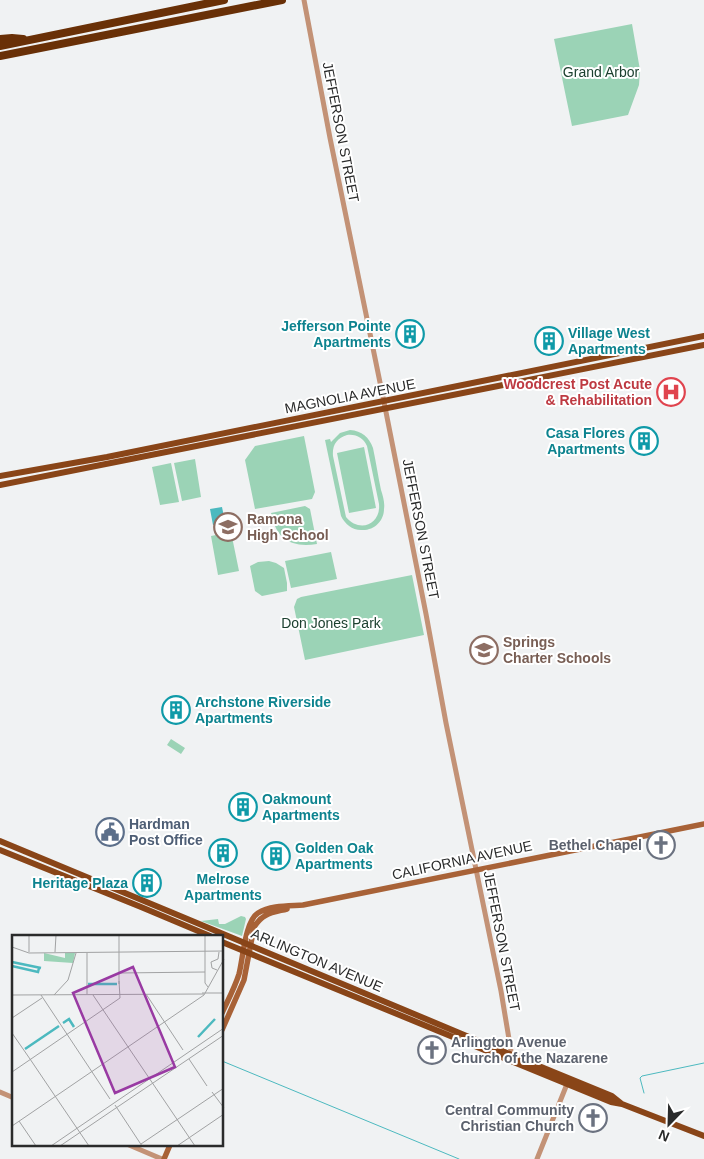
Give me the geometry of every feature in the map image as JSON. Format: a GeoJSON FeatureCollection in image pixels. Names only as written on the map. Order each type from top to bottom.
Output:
{"type":"FeatureCollection","features":[{"type":"Feature","properties":{"kind":"highway"},"geometry":{"type":"LineString","coordinates":[[0,46],[224,0]]}},
{"type":"Feature","properties":{"kind":"highway"},"geometry":{"type":"LineString","coordinates":[[0,56],[282,0]]}},
{"type":"Feature","properties":{"kind":"highway"},"geometry":{"type":"LineString","coordinates":[[0,39],[33,40]]}},
{"type":"Feature","properties":{"kind":"highway"},"geometry":{"type":"LineString","coordinates":[[0,61],[15,57],[23,52]]}},
{"type":"Feature","properties":{"kind":"main road","name":"MAGNOLIA AVENUE"},"geometry":{"type":"LineString","coordinates":[[0,485],[704,336]]}},
{"type":"Feature","properties":{"kind":"main road","name":"MAGNOLIA AVENUE"},"geometry":{"type":"LineString","coordinates":[[0,476],[704,345]]}},
{"type":"Feature","properties":{"kind":"main road","name":"CALIFORNIA AVENUE"},"geometry":{"type":"LineString","coordinates":[[247,948],[254,927],[266,915],[304,905],[704,824]]}},
{"type":"Feature","properties":{"kind":"main road","name":"ARLINGTON AVENUE"},"geometry":{"type":"LineString","coordinates":[[0,842],[217,935]]}},
{"type":"Feature","properties":{"kind":"main road"},"geometry":{"type":"LineString","coordinates":[[0,850],[208,935]]}},
{"type":"Feature","properties":{"kind":"main road","name":"ARLINGTON AVENUE"},"geometry":{"type":"LineString","coordinates":[[224,938],[513,1059],[612,1096],[622,1104]]}},
{"type":"Feature","properties":{"kind":"main road","name":"ARLINGTON AVENUE"},"geometry":{"type":"LineString","coordinates":[[224,942],[247,948],[500,1050],[513,1059],[610,1102],[622,1104],[704,1136]]}},
{"type":"Feature","properties":{"kind":"main road"},"geometry":{"type":"LineString","coordinates":[[224,1008],[238,976],[247,948]]}},
{"type":"Feature","properties":{"kind":"main road"},"geometry":{"type":"LineString","coordinates":[[224,1025],[244,980],[247,948]]}},
{"type":"Feature","properties":{"kind":"main road"},"geometry":{"type":"LineString","coordinates":[[163,1159],[170,1146]]}},
{"type":"Feature","properties":{"kind":"street","name":"JEFFERSON STREET"},"geometry":{"type":"LineString","coordinates":[[304,0],[513,1059]]}},
{"type":"Feature","properties":{"kind":"street"},"geometry":{"type":"LineString","coordinates":[[500,1050],[508,1050],[510,1046]]}},
{"type":"Feature","properties":{"kind":"street"},"geometry":{"type":"LineString","coordinates":[[537,1159],[567,1084]]}},
{"type":"Feature","properties":{"kind":"street"},"geometry":{"type":"LineString","coordinates":[[0,1092],[12,1097]]}},
{"type":"Feature","properties":{"kind":"street"},"geometry":{"type":"LineString","coordinates":[[131,1146],[163,1159]]}},
{"type":"Feature","properties":{"kind":"green space","name":"Grand Arbor"},"geometry":{"type":"Polygon","coordinates":[[[632,24],[640,70],[639,85],[628,115],[572,126],[554,39],[632,24]]]}},
{"type":"Feature","properties":{"kind":"green space"},"geometry":{"type":"Polygon","coordinates":[[[350,430],[361,433],[367,438],[373,448],[384,499],[384,513],[380,521],[370,529],[358,530],[352,528],[341,516],[325,440],[330,439],[331,442],[340,433],[350,430]],[[347,435],[338,440],[333,448],[346,517],[357,525],[368,524],[377,517],[379,504],[367,446],[359,437],[347,435]]]}},
{"type":"Feature","properties":{"kind":"green space"},"geometry":{"type":"Polygon","coordinates":[[[304,436],[315,492],[312,499],[255,509],[245,460],[255,446],[304,436]]]}},
{"type":"Feature","properties":{"kind":"green space"},"geometry":{"type":"Polygon","coordinates":[[[364,447],[376,508],[349,513],[337,453],[364,447]]]}},
{"type":"Feature","properties":{"kind":"green space"},"geometry":{"type":"Polygon","coordinates":[[[195,459],[201,497],[182,501],[174,463],[195,459]]]}},
{"type":"Feature","properties":{"kind":"green space"},"geometry":{"type":"Polygon","coordinates":[[[171,463],[179,502],[160,505],[152,467],[171,463]]]}},
{"type":"Feature","properties":{"kind":"green space"},"geometry":{"type":"Polygon","coordinates":[[[305,506],[310,509],[317,544],[292,543],[286,540],[273,522],[271,513],[305,506]]]}},
{"type":"Feature","properties":{"kind":"green space"},"geometry":{"type":"Polygon","coordinates":[[[231,532],[239,571],[218,575],[211,536],[231,532]]]}},
{"type":"Feature","properties":{"kind":"green space"},"geometry":{"type":"Polygon","coordinates":[[[331,552],[337,579],[291,588],[285,561],[331,552]]]}},
{"type":"Feature","properties":{"kind":"green space"},"geometry":{"type":"Polygon","coordinates":[[[269,561],[284,568],[287,591],[262,596],[255,591],[250,566],[258,562],[269,561]]]}},
{"type":"Feature","properties":{"kind":"green space","name":"Don Jones Park"},"geometry":{"type":"Polygon","coordinates":[[[412,575],[424,635],[305,660],[294,607],[297,599],[412,575]]]}},
{"type":"Feature","properties":{"kind":"green space"},"geometry":{"type":"Polygon","coordinates":[[[171,739],[185,748],[181,754],[167,745],[171,739]]]}},
{"type":"Feature","properties":{"kind":"green space"},"geometry":{"type":"Polygon","coordinates":[[[241,916],[246,919],[242,936],[201,921],[218,919],[219,924],[225,924],[241,916]]]}},
{"type":"Feature","properties":{"kind":"water"},"geometry":{"type":"Polygon","coordinates":[[[222,507],[225,522],[213,525],[210,509],[222,507]]]}},
{"type":"Feature","properties":{"kind":"waterway"},"geometry":{"type":"LineString","coordinates":[[224,1062],[459,1159]]}},
{"type":"Feature","properties":{"kind":"waterway"},"geometry":{"type":"LineString","coordinates":[[644,1093],[640,1078],[642,1076],[704,1063]]}},
{"type":"Feature","properties":{"kind":"place","name":"Jefferson Pointe Apartments"},"geometry":{"type":"Point","coordinates":[410,334]}},
{"type":"Feature","properties":{"kind":"place","name":"Village West Apartments"},"geometry":{"type":"Point","coordinates":[549,341]}},
{"type":"Feature","properties":{"kind":"place","name":"Woodcrest Post Acute & Rehabilitation"},"geometry":{"type":"Point","coordinates":[671,392]}},
{"type":"Feature","properties":{"kind":"place","name":"Casa Flores Apartments"},"geometry":{"type":"Point","coordinates":[644,441]}},
{"type":"Feature","properties":{"kind":"place","name":"Ramona High School"},"geometry":{"type":"Point","coordinates":[228,527]}},
{"type":"Feature","properties":{"kind":"place","name":"Springs Charter Schools"},"geometry":{"type":"Point","coordinates":[484,650]}},
{"type":"Feature","properties":{"kind":"place","name":"Archstone Riverside Apartments"},"geometry":{"type":"Point","coordinates":[176,710]}},
{"type":"Feature","properties":{"kind":"place","name":"Oakmount Apartments"},"geometry":{"type":"Point","coordinates":[243,807]}},
{"type":"Feature","properties":{"kind":"place","name":"Hardman Post Office"},"geometry":{"type":"Point","coordinates":[110,832]}},
{"type":"Feature","properties":{"kind":"place","name":"Bethel Chapel"},"geometry":{"type":"Point","coordinates":[661,845]}},
{"type":"Feature","properties":{"kind":"place","name":"Melrose Apartments"},"geometry":{"type":"Point","coordinates":[223,853]}},
{"type":"Feature","properties":{"kind":"place","name":"Golden Oak Apartments"},"geometry":{"type":"Point","coordinates":[276,856]}},
{"type":"Feature","properties":{"kind":"place","name":"Heritage Plaza"},"geometry":{"type":"Point","coordinates":[147,883]}},
{"type":"Feature","properties":{"kind":"place","name":"Arlington Avenue Church of the Nazarene"},"geometry":{"type":"Point","coordinates":[432,1050]}},
{"type":"Feature","properties":{"kind":"place","name":"Central Community Christian Church"},"geometry":{"type":"Point","coordinates":[593,1118]}}]}
